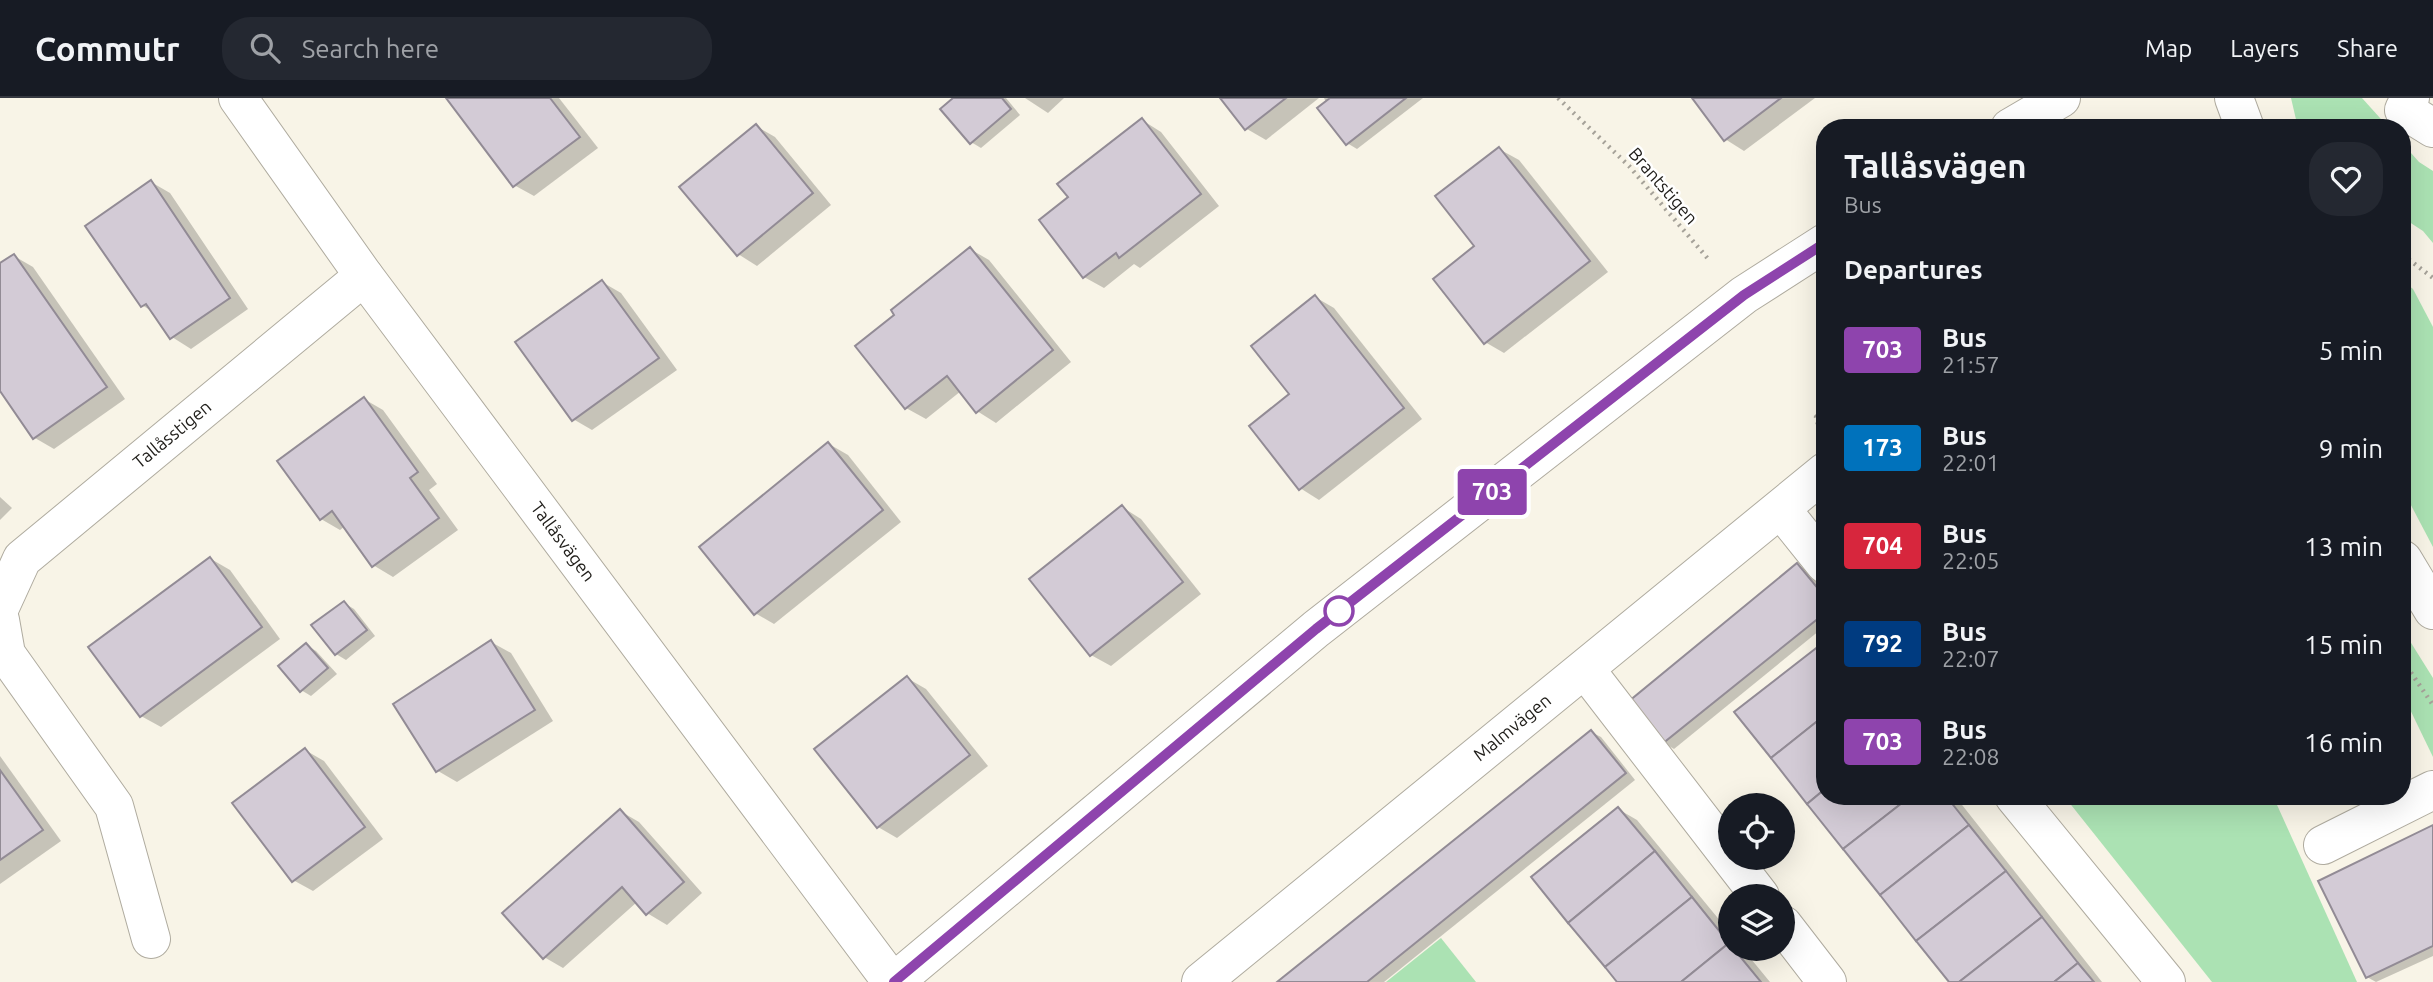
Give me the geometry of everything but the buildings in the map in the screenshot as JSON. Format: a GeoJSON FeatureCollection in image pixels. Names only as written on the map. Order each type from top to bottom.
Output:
{"type":"FeatureCollection","features":[{"type":"Feature","properties":{"kind":"street","name":"Tallåsvägen"},"geometry":{"type":"LineString","coordinates":[[238,98],[363,276],[893,982]]}},
{"type":"Feature","properties":{"kind":"street"},"geometry":{"type":"LineString","coordinates":[[2026,119],[2062,98]]}},
{"type":"Feature","properties":{"kind":"street"},"geometry":{"type":"LineString","coordinates":[[2234,98],[2242,119]]}},
{"type":"Feature","properties":{"kind":"street"},"geometry":{"type":"LineString","coordinates":[[2410,98],[2404,110],[2433,128]]}},
{"type":"Feature","properties":{"kind":"street"},"geometry":{"type":"LineString","coordinates":[[893,982],[1316,629],[1744,295],[1816,249]]}},
{"type":"Feature","properties":{"kind":"street","name":"Tallåsstigen"},"geometry":{"type":"LineString","coordinates":[[0,607],[22,559],[363,276]]}},
{"type":"Feature","properties":{"kind":"street","name":"Malmvägen"},"geometry":{"type":"LineString","coordinates":[[1217,977],[1816,480]]}},
{"type":"Feature","properties":{"kind":"street"},"geometry":{"type":"LineString","coordinates":[[1781,509],[1816,553]]}},
{"type":"Feature","properties":{"kind":"street"},"geometry":{"type":"LineString","coordinates":[[2411,573],[2433,610]]}},
{"type":"Feature","properties":{"kind":"street"},"geometry":{"type":"LineString","coordinates":[[0,620],[6,653],[114,806],[150,939]]}},
{"type":"Feature","properties":{"kind":"street"},"geometry":{"type":"LineString","coordinates":[[1585,669],[1751,884]]}},
{"type":"Feature","properties":{"kind":"street"},"geometry":{"type":"LineString","coordinates":[[2411,801],[2433,790]]}},
{"type":"Feature","properties":{"kind":"street"},"geometry":{"type":"LineString","coordinates":[[2021,805],[2165,982]]}},
{"type":"Feature","properties":{"kind":"street"},"geometry":{"type":"LineString","coordinates":[[2323,845],[2403,805]]}},
{"type":"Feature","properties":{"kind":"street"},"geometry":{"type":"LineString","coordinates":[[1795,941],[1827,982]]}},
{"type":"Feature","properties":{"kind":"path","name":"Brantstigen"},"geometry":{"type":"LineString","coordinates":[[1558,98],[1629,166],[1724,277],[1744,295]]}},
{"type":"Feature","properties":{"kind":"path"},"geometry":{"type":"LineString","coordinates":[[2411,261],[2433,278]]}},
{"type":"Feature","properties":{"kind":"path"},"geometry":{"type":"LineString","coordinates":[[2411,673],[2433,705]]}},
{"type":"Feature","properties":{"kind":"green space"},"geometry":{"type":"Polygon","coordinates":[[[2291,98],[2362,98],[2381,119],[2296,119],[2291,98]]]}},
{"type":"Feature","properties":{"kind":"green space"},"geometry":{"type":"Polygon","coordinates":[[[2411,153],[2433,171],[2433,243],[2423,231],[2411,223],[2411,153]]]}},
{"type":"Feature","properties":{"kind":"green space"},"geometry":{"type":"Polygon","coordinates":[[[2411,287],[2433,327],[2433,547],[2411,505],[2411,287]]]}},
{"type":"Feature","properties":{"kind":"green space"},"geometry":{"type":"Polygon","coordinates":[[[2411,643],[2433,678],[2433,757],[2411,712],[2411,643]]]}},
{"type":"Feature","properties":{"kind":"green space"},"geometry":{"type":"Polygon","coordinates":[[[2071,805],[2277,805],[2357,982],[2212,982],[2071,805]]]}},
{"type":"Feature","properties":{"kind":"green space"},"geometry":{"type":"Polygon","coordinates":[[[1441,938],[1476,982],[1386,982],[1441,938]]]}},
{"type":"Feature","properties":{"kind":"bus line","name":"703"},"geometry":{"type":"LineString","coordinates":[[894,982],[1316,629],[1744,295],[1816,249]]}}]}
